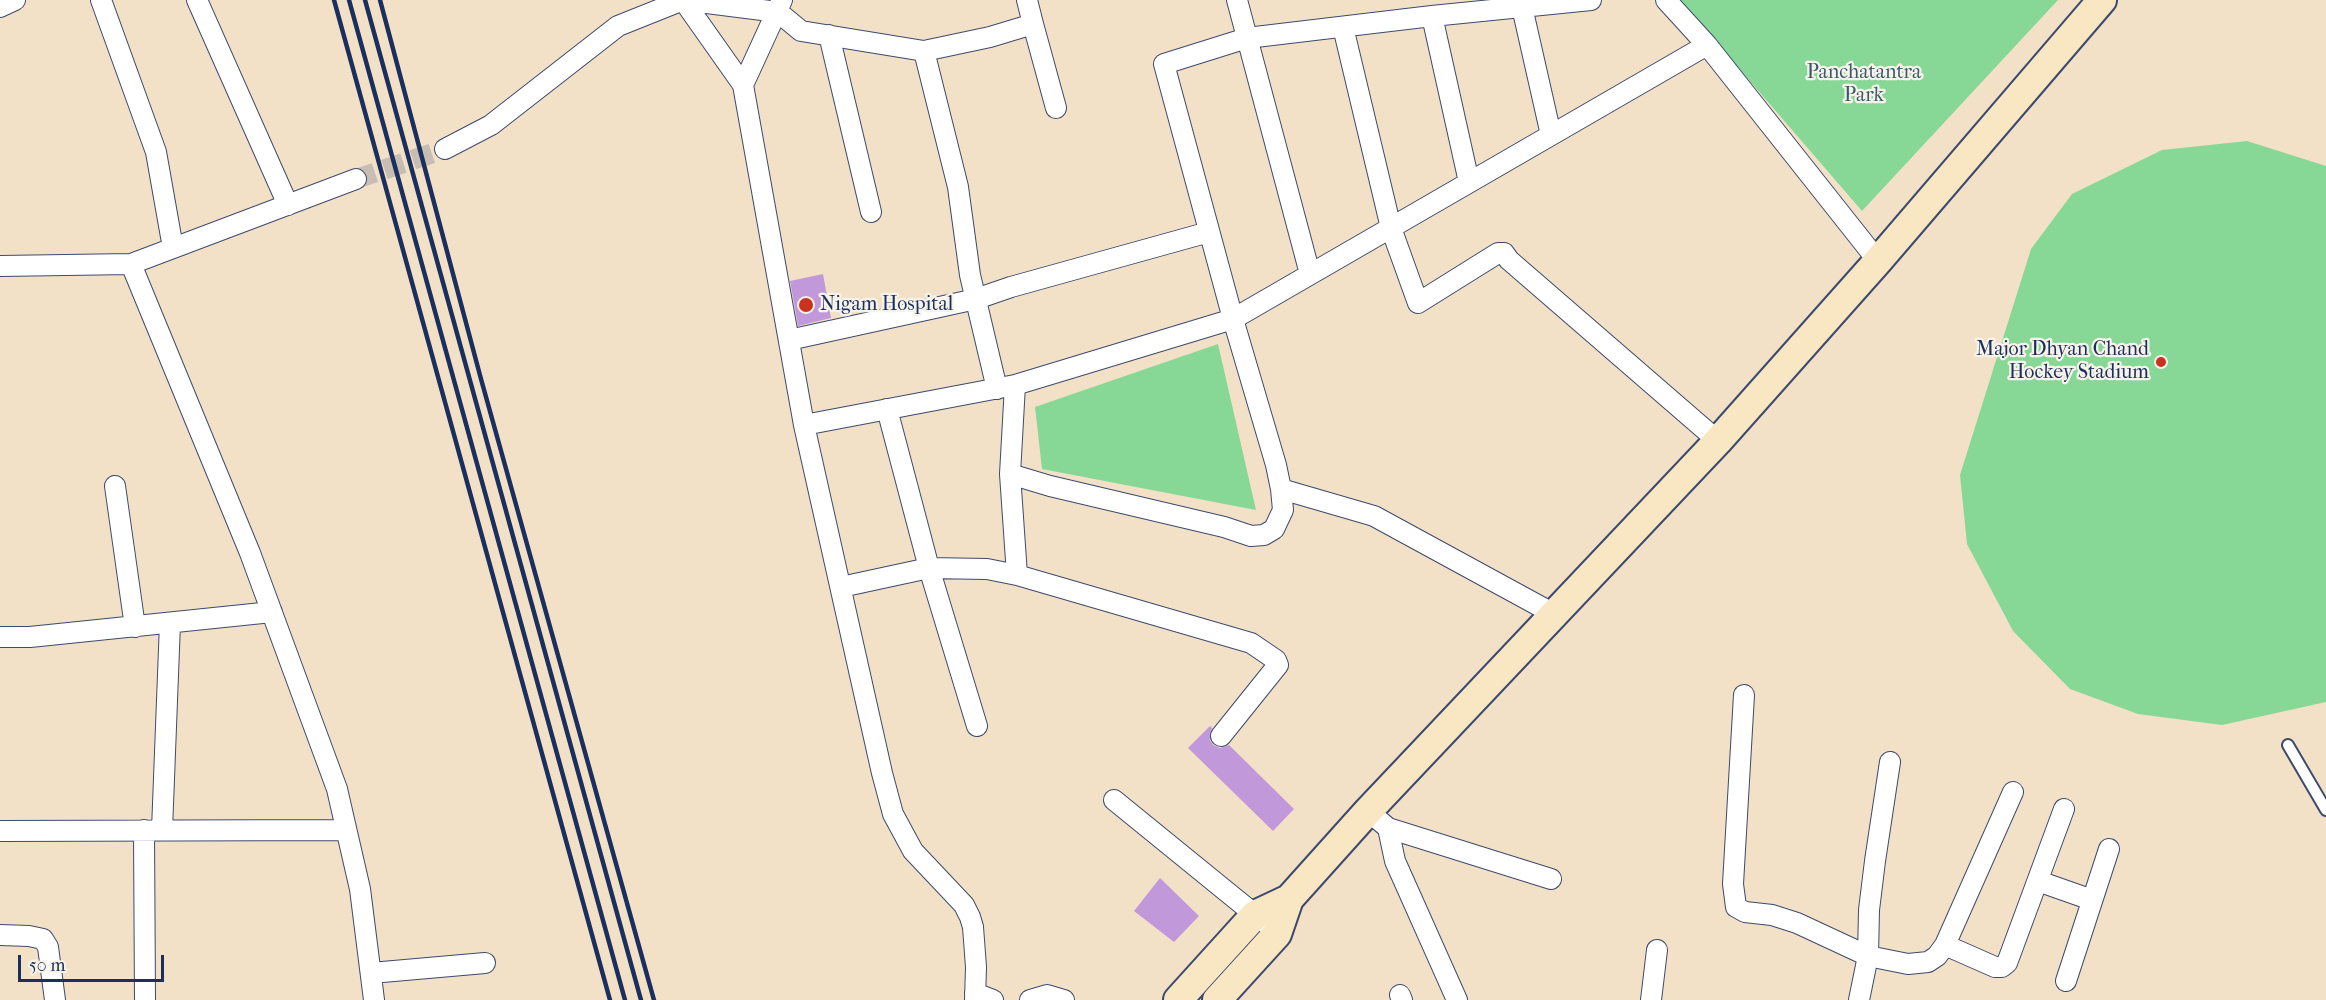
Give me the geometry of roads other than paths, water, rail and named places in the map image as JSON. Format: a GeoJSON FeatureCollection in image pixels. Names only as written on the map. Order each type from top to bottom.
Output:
{"type":"FeatureCollection","features":[{"type":"Feature","properties":{"kind":"street"},"geometry":{"type":"LineString","coordinates":[[0,7],[15,0]]}},
{"type":"Feature","properties":{"kind":"street"},"geometry":{"type":"LineString","coordinates":[[101,0],[156,152],[173,248]]}},
{"type":"Feature","properties":{"kind":"street"},"geometry":{"type":"LineString","coordinates":[[197,0],[288,205]]}},
{"type":"Feature","properties":{"kind":"street"},"geometry":{"type":"LineString","coordinates":[[445,149],[491,125],[618,26],[682,0],[780,6],[801,31],[924,51],[1033,24]]}},
{"type":"Feature","properties":{"kind":"street"},"geometry":{"type":"LineString","coordinates":[[682,0],[744,85],[804,425],[882,773],[893,814],[913,851],[964,905],[970,916],[981,998]]}},
{"type":"Feature","properties":{"kind":"street"},"geometry":{"type":"LineString","coordinates":[[1027,0],[1056,108]]}},
{"type":"Feature","properties":{"kind":"street"},"geometry":{"type":"LineString","coordinates":[[1237,0],[1310,274]]}},
{"type":"Feature","properties":{"kind":"street"},"geometry":{"type":"LineString","coordinates":[[1010,474],[1050,486],[1224,527],[1251,536],[1264,535],[1274,529],[1282,510],[1281,489],[1164,64],[1247,38],[1522,7],[1548,2],[1591,0]]}},
{"type":"Feature","properties":{"kind":"street"},"geometry":{"type":"LineString","coordinates":[[1666,0],[1707,45],[1878,261]]}},
{"type":"Feature","properties":{"kind":"street"},"geometry":{"type":"LineString","coordinates":[[1178,1000],[1255,915],[1289,899],[1378,820],[1554,614],[1718,441],[1878,261],[2102,0]]}},
{"type":"Feature","properties":{"kind":"street"},"geometry":{"type":"LineString","coordinates":[[744,85],[780,6]]}},
{"type":"Feature","properties":{"kind":"street"},"geometry":{"type":"LineString","coordinates":[[1522,7],[1551,135]]}},
{"type":"Feature","properties":{"kind":"street"},"geometry":{"type":"LineString","coordinates":[[1432,16],[1469,182]]}},
{"type":"Feature","properties":{"kind":"street"},"geometry":{"type":"LineString","coordinates":[[1343,27],[1391,228],[1418,303],[1498,252],[1504,253],[1509,260],[1718,441]]}},
{"type":"Feature","properties":{"kind":"street"},"geometry":{"type":"LineString","coordinates":[[829,35],[871,212]]}},
{"type":"Feature","properties":{"kind":"street"},"geometry":{"type":"LineString","coordinates":[[804,425],[1006,387],[1233,319],[1707,45]]}},
{"type":"Feature","properties":{"kind":"street"},"geometry":{"type":"LineString","coordinates":[[924,51],[958,187],[969,275],[1006,387],[1017,575]]}},
{"type":"Feature","properties":{"kind":"street"},"geometry":{"type":"LineString","coordinates":[[0,266],[131,264],[357,179]]}},
{"type":"Feature","properties":{"kind":"street"},"geometry":{"type":"LineString","coordinates":[[789,340],[976,299],[1011,286],[1209,232]]}},
{"type":"Feature","properties":{"kind":"street"},"geometry":{"type":"LineString","coordinates":[[131,264],[192,407],[272,612],[337,789],[360,889],[374,1000]]}},
{"type":"Feature","properties":{"kind":"street"},"geometry":{"type":"LineString","coordinates":[[887,409],[929,568],[977,726]]}},
{"type":"Feature","properties":{"kind":"street"},"geometry":{"type":"LineString","coordinates":[[115,486],[135,627]]}},
{"type":"Feature","properties":{"kind":"street"},"geometry":{"type":"LineString","coordinates":[[1281,489],[1374,516],[1554,614]]}},
{"type":"Feature","properties":{"kind":"street"},"geometry":{"type":"LineString","coordinates":[[841,587],[929,568],[987,569],[1017,575],[1251,643],[1276,660],[1277,667],[1221,736]]}},
{"type":"Feature","properties":{"kind":"street"},"geometry":{"type":"LineString","coordinates":[[0,637],[30,638],[272,612]]}},
{"type":"Feature","properties":{"kind":"street"},"geometry":{"type":"LineString","coordinates":[[145,1000],[153,830],[170,623]]}},
{"type":"Feature","properties":{"kind":"street"},"geometry":{"type":"LineString","coordinates":[[1744,695],[1733,884],[1736,907],[1745,912],[1772,915],[1797,923],[1868,956],[1919,965],[1928,962],[1937,956],[1945,945],[2013,792]]}},
{"type":"Feature","properties":{"kind":"street"},"geometry":{"type":"LineString","coordinates":[[1859,1000],[1868,956],[1873,880],[1890,762]]}},
{"type":"Feature","properties":{"kind":"street"},"geometry":{"type":"LineString","coordinates":[[1114,800],[1277,934]]}},
{"type":"Feature","properties":{"kind":"street"},"geometry":{"type":"LineString","coordinates":[[1945,945],[1995,967],[2002,967],[2007,963],[2064,808]]}},
{"type":"Feature","properties":{"kind":"street"},"geometry":{"type":"LineString","coordinates":[[1378,820],[1551,879]]}},
{"type":"Feature","properties":{"kind":"street"},"geometry":{"type":"LineString","coordinates":[[1378,820],[1457,1000]]}},
{"type":"Feature","properties":{"kind":"street"},"geometry":{"type":"LineString","coordinates":[[0,831],[346,830]]}},
{"type":"Feature","properties":{"kind":"street"},"geometry":{"type":"LineString","coordinates":[[2066,981],[2109,849]]}},
{"type":"Feature","properties":{"kind":"street"},"geometry":{"type":"LineString","coordinates":[[2038,881],[2092,900]]}},
{"type":"Feature","properties":{"kind":"street"},"geometry":{"type":"LineString","coordinates":[[1217,1000],[1277,934],[1289,899]]}},
{"type":"Feature","properties":{"kind":"street"},"geometry":{"type":"LineString","coordinates":[[0,935],[43,939],[48,947],[55,1000]]}},
{"type":"Feature","properties":{"kind":"street"},"geometry":{"type":"LineString","coordinates":[[1651,1000],[1657,950]]}},
{"type":"Feature","properties":{"kind":"street"},"geometry":{"type":"LineString","coordinates":[[371,973],[485,963]]}},
{"type":"Feature","properties":{"kind":"street"},"geometry":{"type":"LineString","coordinates":[[1030,1000],[1047,995],[1064,1000]]}},
{"type":"Feature","properties":{"kind":"lane"},"geometry":{"type":"LineString","coordinates":[[2288,745],[2326,810]]}},
{"type":"Feature","properties":{"kind":"tunnel"},"geometry":{"type":"LineString","coordinates":[[356,179],[445,149]]}},
{"type":"Feature","properties":{"kind":"railway"},"geometry":{"type":"LineString","coordinates":[[334,0],[610,1000]]}},
{"type":"Feature","properties":{"kind":"railway"},"geometry":{"type":"LineString","coordinates":[[349,0],[625,1000]]}},
{"type":"Feature","properties":{"kind":"railway"},"geometry":{"type":"LineString","coordinates":[[365,0],[641,1000]]}},
{"type":"Feature","properties":{"kind":"railway"},"geometry":{"type":"LineString","coordinates":[[380,0],[481,379],[654,1000]]}},
{"type":"Feature","properties":{"kind":"place","name":"Nigam Hospital"},"geometry":{"type":"Point","coordinates":[806,305]}},
{"type":"Feature","properties":{"kind":"place","name":"Major Dhyan Chand Hockey Stadium"},"geometry":{"type":"Point","coordinates":[2161,362]}},
{"type":"Feature","properties":{"kind":"park label","name":"Panchatantra Park"},"geometry":{"type":"Point","coordinates":[1864,84]}}]}
